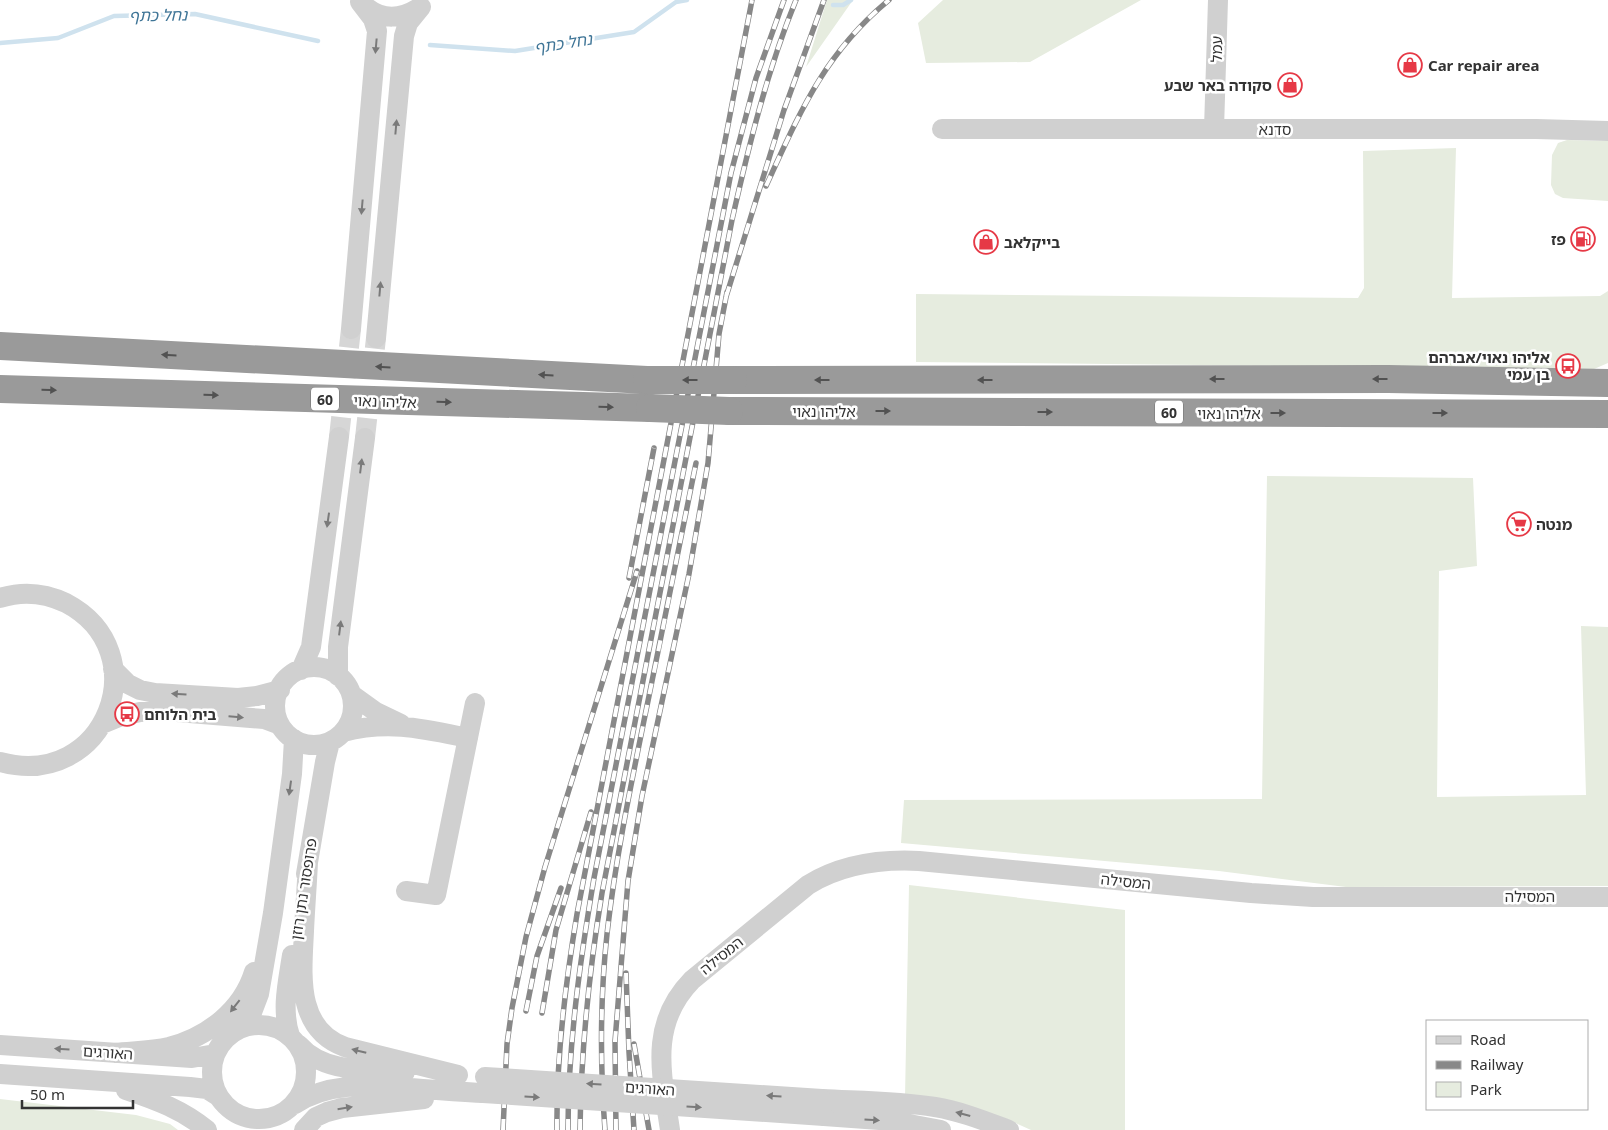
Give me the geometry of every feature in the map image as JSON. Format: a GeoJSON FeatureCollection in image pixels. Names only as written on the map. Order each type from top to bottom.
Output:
{"type":"FeatureCollection","features":[{"type":"Feature","properties":{"kind":"highway","name":"אליהו נאוי"},"geometry":{"type":"LineString","coordinates":[[0,346],[647,380],[1388,379],[1606,383]]}},
{"type":"Feature","properties":{"kind":"highway","name":"אליהו נאוי"},"geometry":{"type":"LineString","coordinates":[[0,389],[729,411],[1608,414]]}},
{"type":"Feature","properties":{"kind":"street","name":"עמל"},"geometry":{"type":"LineString","coordinates":[[1214,129],[1218,0]]}},
{"type":"Feature","properties":{"kind":"street"},"geometry":{"type":"LineString","coordinates":[[359,1],[370,11],[383,16],[396,17],[410,14],[424,3]]}},
{"type":"Feature","properties":{"kind":"street"},"geometry":{"type":"LineString","coordinates":[[352,329],[377,31],[373,19],[359,1]]}},
{"type":"Feature","properties":{"kind":"street"},"geometry":{"type":"LineString","coordinates":[[376,338],[404,36],[408,23],[424,3]]}},
{"type":"Feature","properties":{"kind":"street","name":"סדנא"},"geometry":{"type":"LineString","coordinates":[[942,129],[1536,129],[1608,131]]}},
{"type":"Feature","properties":{"kind":"street"},"geometry":{"type":"LineString","coordinates":[[301,670],[311,646],[339,437]]}},
{"type":"Feature","properties":{"kind":"street"},"geometry":{"type":"LineString","coordinates":[[338,676],[338,647],[365,438]]}},
{"type":"Feature","properties":{"kind":"street"},"geometry":{"type":"LineString","coordinates":[[0,598],[35,594],[48,596],[73,607],[84,615],[101,635],[107,647],[113,669],[112,697],[102,724],[84,746],[59,760],[31,766],[0,762]]}},
{"type":"Feature","properties":{"kind":"street"},"geometry":{"type":"LineString","coordinates":[[287,732],[276,707],[280,690],[288,678],[301,670],[320,668],[338,676],[346,684],[351,694],[353,705],[352,717],[337,737]]}},
{"type":"Feature","properties":{"kind":"street"},"geometry":{"type":"LineString","coordinates":[[113,669],[128,684],[140,690],[155,693],[238,698],[257,696],[280,690]]}},
{"type":"Feature","properties":{"kind":"street"},"geometry":{"type":"LineString","coordinates":[[351,694],[376,712],[405,726]]}},
{"type":"Feature","properties":{"kind":"street"},"geometry":{"type":"LineString","coordinates":[[406,891],[436,895],[475,703]]}},
{"type":"Feature","properties":{"kind":"street"},"geometry":{"type":"LineString","coordinates":[[102,724],[119,716],[140,712],[165,711],[264,719],[312,745],[367,727],[405,726],[468,738]]}},
{"type":"Feature","properties":{"kind":"street","name":"פרופסור נתן רוזן"},"geometry":{"type":"LineString","coordinates":[[242,1028],[251,1015],[259,994],[273,913],[292,774],[287,732]]}},
{"type":"Feature","properties":{"kind":"street","name":"פרופסור נתן רוזן"},"geometry":{"type":"LineString","coordinates":[[293,1039],[287,1027],[285,997],[325,762],[337,737]]}},
{"type":"Feature","properties":{"kind":"street","name":"המסילה"},"geometry":{"type":"LineString","coordinates":[[670,1130],[662,1073],[662,1038],[670,1010],[685,986],[808,885],[839,870],[873,862],[919,861],[1251,893],[1312,897],[1608,897]]}},
{"type":"Feature","properties":{"kind":"street"},"geometry":{"type":"LineString","coordinates":[[308,862],[302,979],[305,999],[316,1025],[328,1039],[345,1047],[458,1075]]}},
{"type":"Feature","properties":{"kind":"street"},"geometry":{"type":"LineString","coordinates":[[115,1053],[167,1047],[189,1040],[222,1021],[233,1010],[252,980],[273,913]]}},
{"type":"Feature","properties":{"kind":"street"},"geometry":{"type":"LineString","coordinates":[[263,1025],[277,1028],[293,1039],[303,1055],[307,1076],[303,1091],[286,1116],[248,1123],[228,1108],[218,1096],[212,1075],[215,1054],[228,1036],[242,1028],[263,1025]]}},
{"type":"Feature","properties":{"kind":"street","name":"האורגים"},"geometry":{"type":"LineString","coordinates":[[293,1039],[312,1057],[332,1066],[458,1075],[481,1088]]}},
{"type":"Feature","properties":{"kind":"street","name":"האורגים"},"geometry":{"type":"LineString","coordinates":[[0,1045],[192,1058],[215,1054]]}},
{"type":"Feature","properties":{"kind":"street","name":"האורגים"},"geometry":{"type":"LineString","coordinates":[[0,1074],[190,1087],[207,1089],[218,1096]]}},
{"type":"Feature","properties":{"kind":"street"},"geometry":{"type":"LineString","coordinates":[[80,1080],[124,1089],[168,1105],[193,1118],[207,1130]]}},
{"type":"Feature","properties":{"kind":"street","name":"האורגים"},"geometry":{"type":"LineString","coordinates":[[286,1116],[323,1091],[348,1086],[481,1088],[823,1108],[941,1130]]}},
{"type":"Feature","properties":{"kind":"street"},"geometry":{"type":"LineString","coordinates":[[304,1130],[316,1118],[327,1112],[342,1108],[481,1088]]}},
{"type":"Feature","properties":{"kind":"street","name":"האורגים"},"geometry":{"type":"LineString","coordinates":[[823,1108],[899,1102],[937,1107],[974,1117],[1009,1130]]}},
{"type":"Feature","properties":{"kind":"green space"},"geometry":{"type":"Polygon","coordinates":[[[827,0],[853,0],[806,67],[827,0]]]}},
{"type":"Feature","properties":{"kind":"green space"},"geometry":{"type":"Polygon","coordinates":[[[943,0],[1141,0],[1030,62],[926,63],[918,23],[943,0]]]}},
{"type":"Feature","properties":{"kind":"green space"},"geometry":{"type":"Polygon","coordinates":[[[1567,140],[1608,141],[1608,201],[1563,198],[1555,194],[1551,185],[1552,155],[1558,143],[1567,140]]]}},
{"type":"Feature","properties":{"kind":"green space"},"geometry":{"type":"Polygon","coordinates":[[[1456,148],[1452,298],[1600,296],[1608,291],[1608,363],[1594,369],[916,362],[916,294],[1358,298],[1364,288],[1363,151],[1456,148]]]}},
{"type":"Feature","properties":{"kind":"green space"},"geometry":{"type":"Polygon","coordinates":[[[1267,476],[1473,478],[1477,566],[1439,571],[1437,797],[1586,795],[1581,626],[1608,627],[1608,886],[1346,887],[1219,871],[901,843],[904,800],[1262,799],[1267,476]]]}},
{"type":"Feature","properties":{"kind":"green space"},"geometry":{"type":"Polygon","coordinates":[[[909,885],[1125,910],[1125,1130],[1031,1130],[1007,1119],[905,1098],[909,885]]]}},
{"type":"Feature","properties":{"kind":"green space"},"geometry":{"type":"Polygon","coordinates":[[[0,1099],[136,1115],[170,1124],[178,1130],[0,1130],[0,1099]]]}},
{"type":"Feature","properties":{"kind":"waterway","name":"נחל כתף"},"geometry":{"type":"LineString","coordinates":[[430,45],[515,51],[634,32],[676,2],[687,0]]}},
{"type":"Feature","properties":{"kind":"waterway","name":"נחל כתף"},"geometry":{"type":"LineString","coordinates":[[833,5],[843,5],[851,0]]}},
{"type":"Feature","properties":{"kind":"waterway","name":"נחל כתף"},"geometry":{"type":"LineString","coordinates":[[0,43],[58,38],[114,16],[195,14],[318,41]]}},
{"type":"Feature","properties":{"kind":"tunnel"},"geometry":{"type":"LineString","coordinates":[[339,437],[351,329]]}},
{"type":"Feature","properties":{"kind":"tunnel"},"geometry":{"type":"LineString","coordinates":[[365,438],[376,338]]}},
{"type":"Feature","properties":{"kind":"railway"},"geometry":{"type":"LineString","coordinates":[[557,1130],[562,1022],[577,914],[752,0]]}},
{"type":"Feature","properties":{"kind":"railway"},"geometry":{"type":"LineString","coordinates":[[568,1130],[570,1066],[576,1003],[594,878],[731,173],[756,78],[784,0]]}},
{"type":"Feature","properties":{"kind":"railway"},"geometry":{"type":"LineString","coordinates":[[580,1130],[586,1011],[602,893],[732,220],[767,81],[796,0]]}},
{"type":"Feature","properties":{"kind":"railway"},"geometry":{"type":"LineString","coordinates":[[726,297],[784,110],[824,0]]}},
{"type":"Feature","properties":{"kind":"railway"},"geometry":{"type":"LineString","coordinates":[[766,186],[790,133],[830,63],[866,20],[889,0]]}},
{"type":"Feature","properties":{"kind":"railway"},"geometry":{"type":"LineString","coordinates":[[616,1130],[615,1041],[628,881],[642,796],[689,574],[708,463],[719,334],[727,292]]}},
{"type":"Feature","properties":{"kind":"railway"},"geometry":{"type":"LineString","coordinates":[[629,578],[654,448]]}},
{"type":"Feature","properties":{"kind":"railway"},"geometry":{"type":"LineString","coordinates":[[605,1130],[602,1081],[602,1007],[611,904],[631,785],[696,463]]}},
{"type":"Feature","properties":{"kind":"railway"},"geometry":{"type":"LineString","coordinates":[[503,1130],[507,1044],[526,937],[545,867],[637,571]]}},
{"type":"Feature","properties":{"kind":"railway"},"geometry":{"type":"LineString","coordinates":[[542,1013],[556,930],[591,812]]}},
{"type":"Feature","properties":{"kind":"railway"},"geometry":{"type":"LineString","coordinates":[[526,1011],[537,956],[561,888]]}},
{"type":"Feature","properties":{"kind":"railway"},"geometry":{"type":"LineString","coordinates":[[626,973],[634,1130]]}},
{"type":"Feature","properties":{"kind":"railway"},"geometry":{"type":"LineString","coordinates":[[634,1044],[649,1130]]}},
{"type":"Feature","properties":{"kind":"place","name":"Car repair area"},"geometry":{"type":"Point","coordinates":[1410,65]}},
{"type":"Feature","properties":{"kind":"place","name":"סקודה באר שבע"},"geometry":{"type":"Point","coordinates":[1290,85]}},
{"type":"Feature","properties":{"kind":"place","name":"פז"},"geometry":{"type":"Point","coordinates":[1583,239]}},
{"type":"Feature","properties":{"kind":"place","name":"בייקלאב"},"geometry":{"type":"Point","coordinates":[986,242]}},
{"type":"Feature","properties":{"kind":"place","name":"אליהו נאוי/אברהם בן עמי"},"geometry":{"type":"Point","coordinates":[1568,366]}},
{"type":"Feature","properties":{"kind":"place","name":"מנטה"},"geometry":{"type":"Point","coordinates":[1519,524]}},
{"type":"Feature","properties":{"kind":"place","name":"בית הלוחם"},"geometry":{"type":"Point","coordinates":[127,714]}}]}
